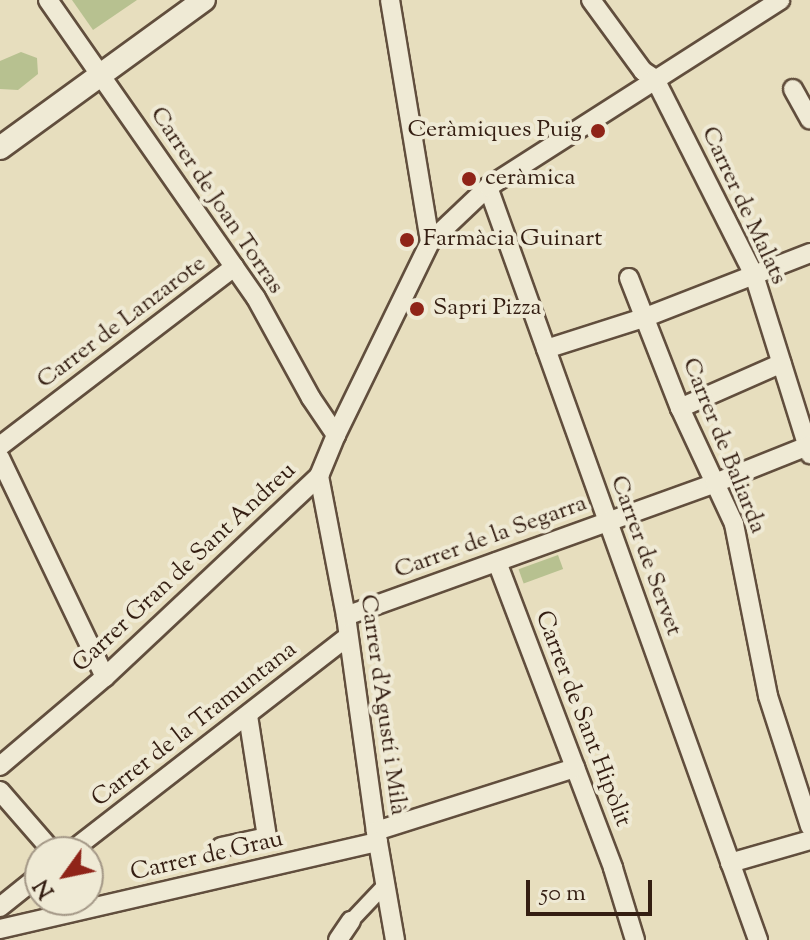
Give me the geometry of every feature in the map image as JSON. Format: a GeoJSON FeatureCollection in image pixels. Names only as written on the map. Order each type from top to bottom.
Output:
{"type":"FeatureCollection","features":[{"type":"Feature","properties":{"kind":"street","name":"Carrer de Joan Torras"},"geometry":{"type":"LineString","coordinates":[[48,0],[234,267],[336,435]]}},
{"type":"Feature","properties":{"kind":"street"},"geometry":{"type":"LineString","coordinates":[[0,148],[204,0]]}},
{"type":"Feature","properties":{"kind":"street"},"geometry":{"type":"LineString","coordinates":[[390,0],[430,242]]}},
{"type":"Feature","properties":{"kind":"street","name":"Carrer de Malats"},"geometry":{"type":"LineString","coordinates":[[591,0],[643,71],[655,79],[754,275],[809,448]]}},
{"type":"Feature","properties":{"kind":"street","name":"Carrer Gran de Sant Andreu"},"geometry":{"type":"LineString","coordinates":[[0,766],[105,677],[319,476],[430,242],[488,187],[780,0]]}},
{"type":"Feature","properties":{"kind":"street"},"geometry":{"type":"LineString","coordinates":[[793,89],[810,120]]}},
{"type":"Feature","properties":{"kind":"street","name":"Carrer de Servet"},"geometry":{"type":"LineString","coordinates":[[488,187],[758,940]]}},
{"type":"Feature","properties":{"kind":"street"},"geometry":{"type":"LineString","coordinates":[[546,349],[646,317],[810,253]]}},
{"type":"Feature","properties":{"kind":"street","name":"Carrer de Lanzarote"},"geometry":{"type":"LineString","coordinates":[[0,446],[234,267]]}},
{"type":"Feature","properties":{"kind":"street","name":"Carrer de Baliarda"},"geometry":{"type":"LineString","coordinates":[[629,278],[680,408],[734,524],[768,696],[810,826]]}},
{"type":"Feature","properties":{"kind":"street"},"geometry":{"type":"LineString","coordinates":[[680,408],[782,363]]}},
{"type":"Feature","properties":{"kind":"street","name":"Carrer de la Segarra"},"geometry":{"type":"LineString","coordinates":[[346,616],[497,562],[607,518],[809,448]]}},
{"type":"Feature","properties":{"kind":"street"},"geometry":{"type":"LineString","coordinates":[[0,458],[105,677]]}},
{"type":"Feature","properties":{"kind":"street","name":"Carrer d'Agustí i Milà"},"geometry":{"type":"LineString","coordinates":[[319,476],[346,616],[395,940]]}},
{"type":"Feature","properties":{"kind":"street","name":"Carrer de Sant Hipòlit"},"geometry":{"type":"LineString","coordinates":[[497,562],[613,868],[635,940]]}},
{"type":"Feature","properties":{"kind":"street","name":"Carrer de la Tramuntana"},"geometry":{"type":"LineString","coordinates":[[91,836],[348,636]]}},
{"type":"Feature","properties":{"kind":"street"},"geometry":{"type":"LineString","coordinates":[[221,847],[267,837],[248,715]]}},
{"type":"Feature","properties":{"kind":"street","name":"Carrer de Grau"},"geometry":{"type":"LineString","coordinates":[[0,929],[377,836],[575,768]]}},
{"type":"Feature","properties":{"kind":"street"},"geometry":{"type":"LineString","coordinates":[[0,791],[39,836]]}},
{"type":"Feature","properties":{"kind":"street"},"geometry":{"type":"LineString","coordinates":[[730,863],[810,840]]}},
{"type":"Feature","properties":{"kind":"street"},"geometry":{"type":"LineString","coordinates":[[338,940],[351,921],[385,885]]}},
{"type":"Feature","properties":{"kind":"street"},"geometry":{"type":"LineString","coordinates":[[0,907],[24,888]]}},
{"type":"Feature","properties":{"kind":"green space"},"geometry":{"type":"Polygon","coordinates":[[[72,0],[137,0],[93,30],[72,0]]]}},
{"type":"Feature","properties":{"kind":"green space"},"geometry":{"type":"Polygon","coordinates":[[[21,52],[37,58],[38,74],[18,90],[0,89],[0,61],[21,52]]]}},
{"type":"Feature","properties":{"kind":"green space"},"geometry":{"type":"Polygon","coordinates":[[[558,555],[563,569],[524,583],[519,569],[558,555]]]}},
{"type":"Feature","properties":{"kind":"place","name":"Ceràmiques Puig"},"geometry":{"type":"Point","coordinates":[598,131]}},
{"type":"Feature","properties":{"kind":"place","name":"ceràmica"},"geometry":{"type":"Point","coordinates":[469,179]}},
{"type":"Feature","properties":{"kind":"place","name":"Farmàcia Guinart"},"geometry":{"type":"Point","coordinates":[407,240]}},
{"type":"Feature","properties":{"kind":"place","name":"Sapri Pizza"},"geometry":{"type":"Point","coordinates":[417,309]}}]}
